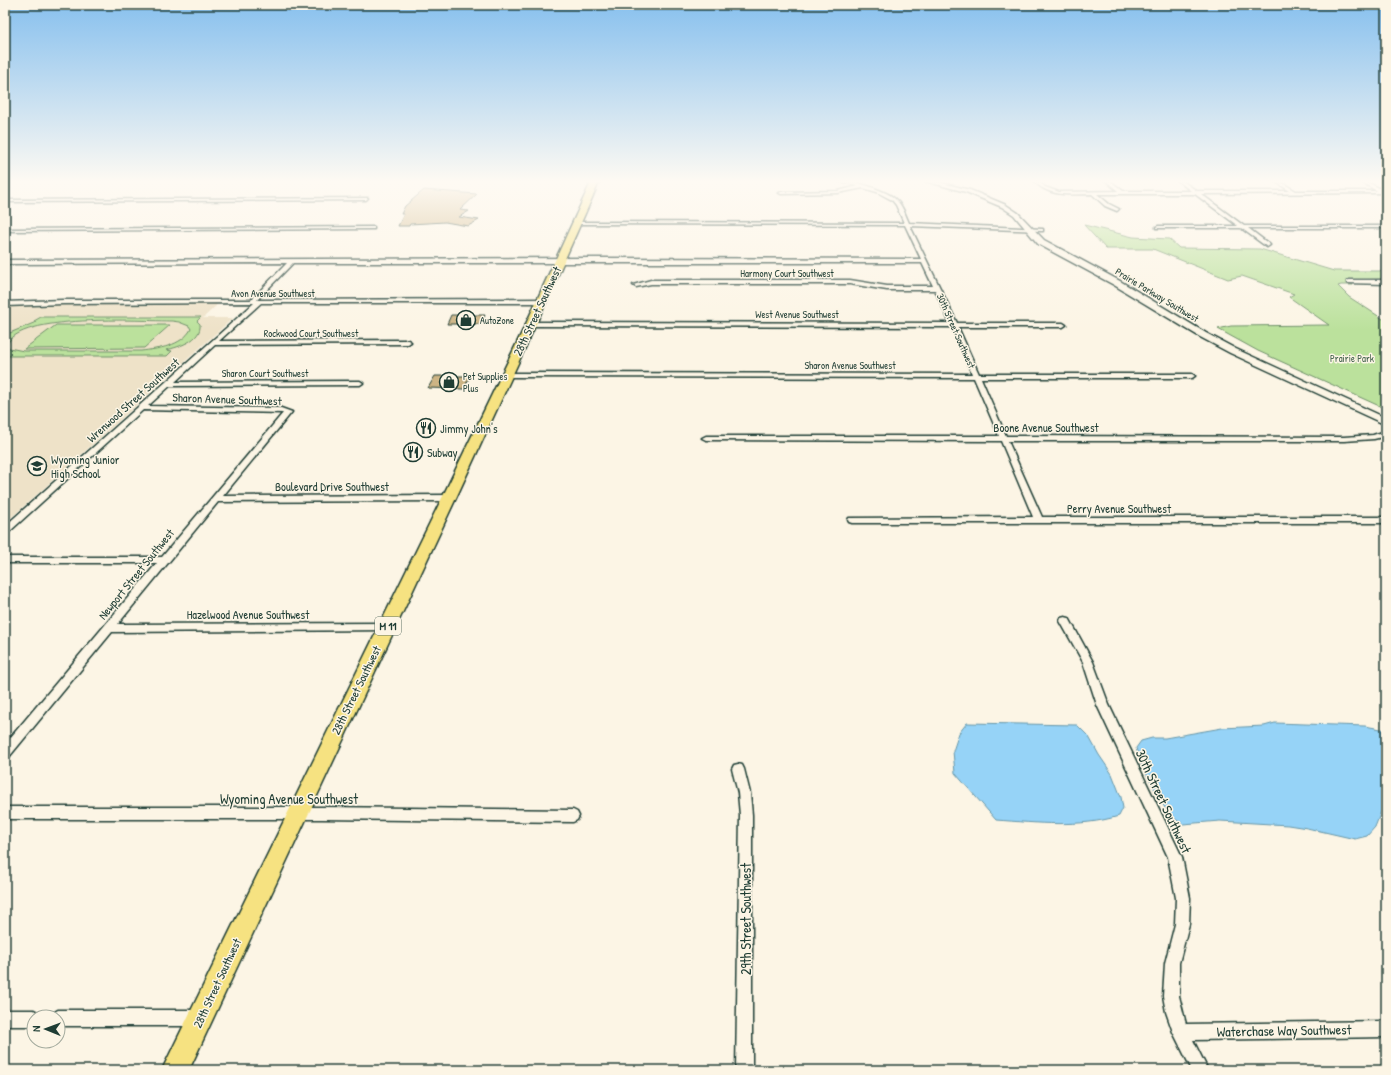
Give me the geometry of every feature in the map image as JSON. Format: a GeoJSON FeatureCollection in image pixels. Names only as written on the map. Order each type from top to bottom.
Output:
{"type":"FeatureCollection","features":[{"type":"Feature","properties":{"kind":"main road","name":"28th Street Southwest"},"geometry":{"type":"LineString","coordinates":[[175,1070],[449,498],[531,324],[573,230]]}},
{"type":"Feature","properties":{"kind":"street","name":"30th Street Southwest"},"geometry":{"type":"LineString","coordinates":[[910,230],[954,324],[1039,521]]}},
{"type":"Feature","properties":{"kind":"street","name":"Prairie Parkway Southwest"},"geometry":{"type":"LineString","coordinates":[[1030,230],[1042,242],[1055,250],[1117,283],[1227,348],[1386,422]]}},
{"type":"Feature","properties":{"kind":"street","name":"Prairie Parkway Southwest"},"geometry":{"type":"LineString","coordinates":[[1041,230],[1049,240],[1059,246],[1121,278],[1233,343],[1386,414]]}},
{"type":"Feature","properties":{"kind":"street"},"geometry":{"type":"LineString","coordinates":[[1247,230],[1267,245]]}},
{"type":"Feature","properties":{"kind":"street"},"geometry":{"type":"LineString","coordinates":[[5,262],[292,260],[925,261]]}},
{"type":"Feature","properties":{"kind":"street","name":"Wrenwood Street Southwest"},"geometry":{"type":"LineString","coordinates":[[5,531],[215,343],[256,302],[292,260]]}},
{"type":"Feature","properties":{"kind":"street","name":"Harmony Court Southwest"},"geometry":{"type":"LineString","coordinates":[[636,285],[652,282],[850,282],[887,288],[938,288]]}},
{"type":"Feature","properties":{"kind":"street"},"geometry":{"type":"LineString","coordinates":[[1349,282],[1386,282]]}},
{"type":"Feature","properties":{"kind":"street","name":"Avon Avenue Southwest"},"geometry":{"type":"LineString","coordinates":[[5,304],[63,302],[541,301]]}},
{"type":"Feature","properties":{"kind":"street","name":"West Avenue Southwest"},"geometry":{"type":"LineString","coordinates":[[531,324],[1063,325]]}},
{"type":"Feature","properties":{"kind":"street","name":"Rockwood Court Southwest"},"geometry":{"type":"LineString","coordinates":[[215,343],[408,342]]}},
{"type":"Feature","properties":{"kind":"street","name":"Sharon Avenue Southwest"},"geometry":{"type":"LineString","coordinates":[[507,375],[1192,376]]}},
{"type":"Feature","properties":{"kind":"street","name":"Sharon Court Southwest"},"geometry":{"type":"LineString","coordinates":[[169,384],[360,383]]}},
{"type":"Feature","properties":{"kind":"street","name":"Sharon Avenue Southwest"},"geometry":{"type":"LineString","coordinates":[[142,408],[281,410],[288,412]]}},
{"type":"Feature","properties":{"kind":"street","name":"Newport Street Southwest"},"geometry":{"type":"LineString","coordinates":[[5,752],[288,412]]}},
{"type":"Feature","properties":{"kind":"street","name":"Boone Avenue Southwest"},"geometry":{"type":"LineString","coordinates":[[706,438],[1344,439],[1374,437],[1386,433]]}},
{"type":"Feature","properties":{"kind":"street","name":"Boulevard Drive Southwest"},"geometry":{"type":"LineString","coordinates":[[215,499],[449,498]]}},
{"type":"Feature","properties":{"kind":"street","name":"Perry Avenue Southwest"},"geometry":{"type":"LineString","coordinates":[[852,520],[1386,520]]}},
{"type":"Feature","properties":{"kind":"street"},"geometry":{"type":"LineString","coordinates":[[5,560],[164,560]]}},
{"type":"Feature","properties":{"kind":"street","name":"30th Street Southwest"},"geometry":{"type":"LineString","coordinates":[[1065,621],[1088,662],[1103,704],[1175,857],[1183,898],[1182,924],[1172,963],[1171,996],[1174,1012],[1200,1070]]}},
{"type":"Feature","properties":{"kind":"street","name":"Hazelwood Avenue Southwest"},"geometry":{"type":"LineString","coordinates":[[109,628],[387,627]]}},
{"type":"Feature","properties":{"kind":"street","name":"29th Street Southwest"},"geometry":{"type":"LineString","coordinates":[[738,769],[744,793],[746,815],[744,1070]]}},
{"type":"Feature","properties":{"kind":"street","name":"Wyoming Avenue Southwest"},"geometry":{"type":"LineString","coordinates":[[5,813],[298,813],[573,816]]}},
{"type":"Feature","properties":{"kind":"street"},"geometry":{"type":"LineString","coordinates":[[5,1018],[26,1018]]}},
{"type":"Feature","properties":{"kind":"street"},"geometry":{"type":"LineString","coordinates":[[66,1018],[200,1018]]}},
{"type":"Feature","properties":{"kind":"street","name":"Waterchase Way Southwest"},"geometry":{"type":"LineString","coordinates":[[1182,1032],[1386,1029]]}},
{"type":"Feature","properties":{"kind":"shaded area","name":"Wyoming Junior High School"},"geometry":{"type":"Polygon","coordinates":[[[218,304],[203,318],[233,318],[5,523],[5,305],[218,304]]]}},
{"type":"Feature","properties":{"kind":"green space","name":"Prairie Park"},"geometry":{"type":"Polygon","coordinates":[[[1089,230],[1105,230],[1133,237],[1169,239],[1179,248],[1260,249],[1334,271],[1380,271],[1386,275],[1386,279],[1346,280],[1353,285],[1338,286],[1349,297],[1386,321],[1386,409],[1258,351],[1218,329],[1231,326],[1329,325],[1289,297],[1294,294],[1242,276],[1228,279],[1153,249],[1106,249],[1089,230]]]}},
{"type":"Feature","properties":{"kind":"green space"},"geometry":{"type":"Polygon","coordinates":[[[41,317],[201,317],[197,321],[200,324],[200,330],[194,338],[183,345],[166,350],[172,351],[167,356],[5,356],[5,335],[36,322],[34,321],[41,317]],[[110,320],[56,323],[33,328],[16,335],[7,345],[9,348],[24,351],[141,351],[169,346],[182,339],[191,329],[189,326],[179,322],[110,320]]]}},
{"type":"Feature","properties":{"kind":"green space"},"geometry":{"type":"Polygon","coordinates":[[[56,325],[170,325],[144,348],[24,349],[56,325]]]}},
{"type":"Feature","properties":{"kind":"water"},"geometry":{"type":"Polygon","coordinates":[[[967,723],[1077,725],[1089,737],[1112,774],[1121,797],[1123,808],[1119,816],[1089,822],[1058,824],[996,820],[955,773],[953,751],[959,733],[967,723]]]}},
{"type":"Feature","properties":{"kind":"water"},"geometry":{"type":"Polygon","coordinates":[[[1275,723],[1365,726],[1386,730],[1386,799],[1375,827],[1367,836],[1355,839],[1288,825],[1220,821],[1183,824],[1175,819],[1165,808],[1140,762],[1136,748],[1141,741],[1152,738],[1165,738],[1222,728],[1264,726],[1275,723]]]}},
{"type":"Feature","properties":{"kind":"building","name":"AutoZone"},"geometry":{"type":"Polygon","coordinates":[[[451,315],[485,315],[482,324],[447,324],[451,315]]]}},
{"type":"Feature","properties":{"kind":"building","name":"Pet Supplies Plus"},"geometry":{"type":"Polygon","coordinates":[[[435,376],[470,376],[464,389],[428,388],[435,376]]]}},
{"type":"Feature","properties":{"kind":"place","name":"AutoZone"},"geometry":{"type":"Point","coordinates":[466,320]}},
{"type":"Feature","properties":{"kind":"place","name":"Pet Supplies Plus"},"geometry":{"type":"Point","coordinates":[449,382]}},
{"type":"Feature","properties":{"kind":"place","name":"Jimmy John's"},"geometry":{"type":"Point","coordinates":[426,428]}},
{"type":"Feature","properties":{"kind":"place","name":"Subway"},"geometry":{"type":"Point","coordinates":[413,452]}},
{"type":"Feature","properties":{"kind":"place","name":"Wyoming Junior High School"},"geometry":{"type":"Point","coordinates":[37,466]}}]}
